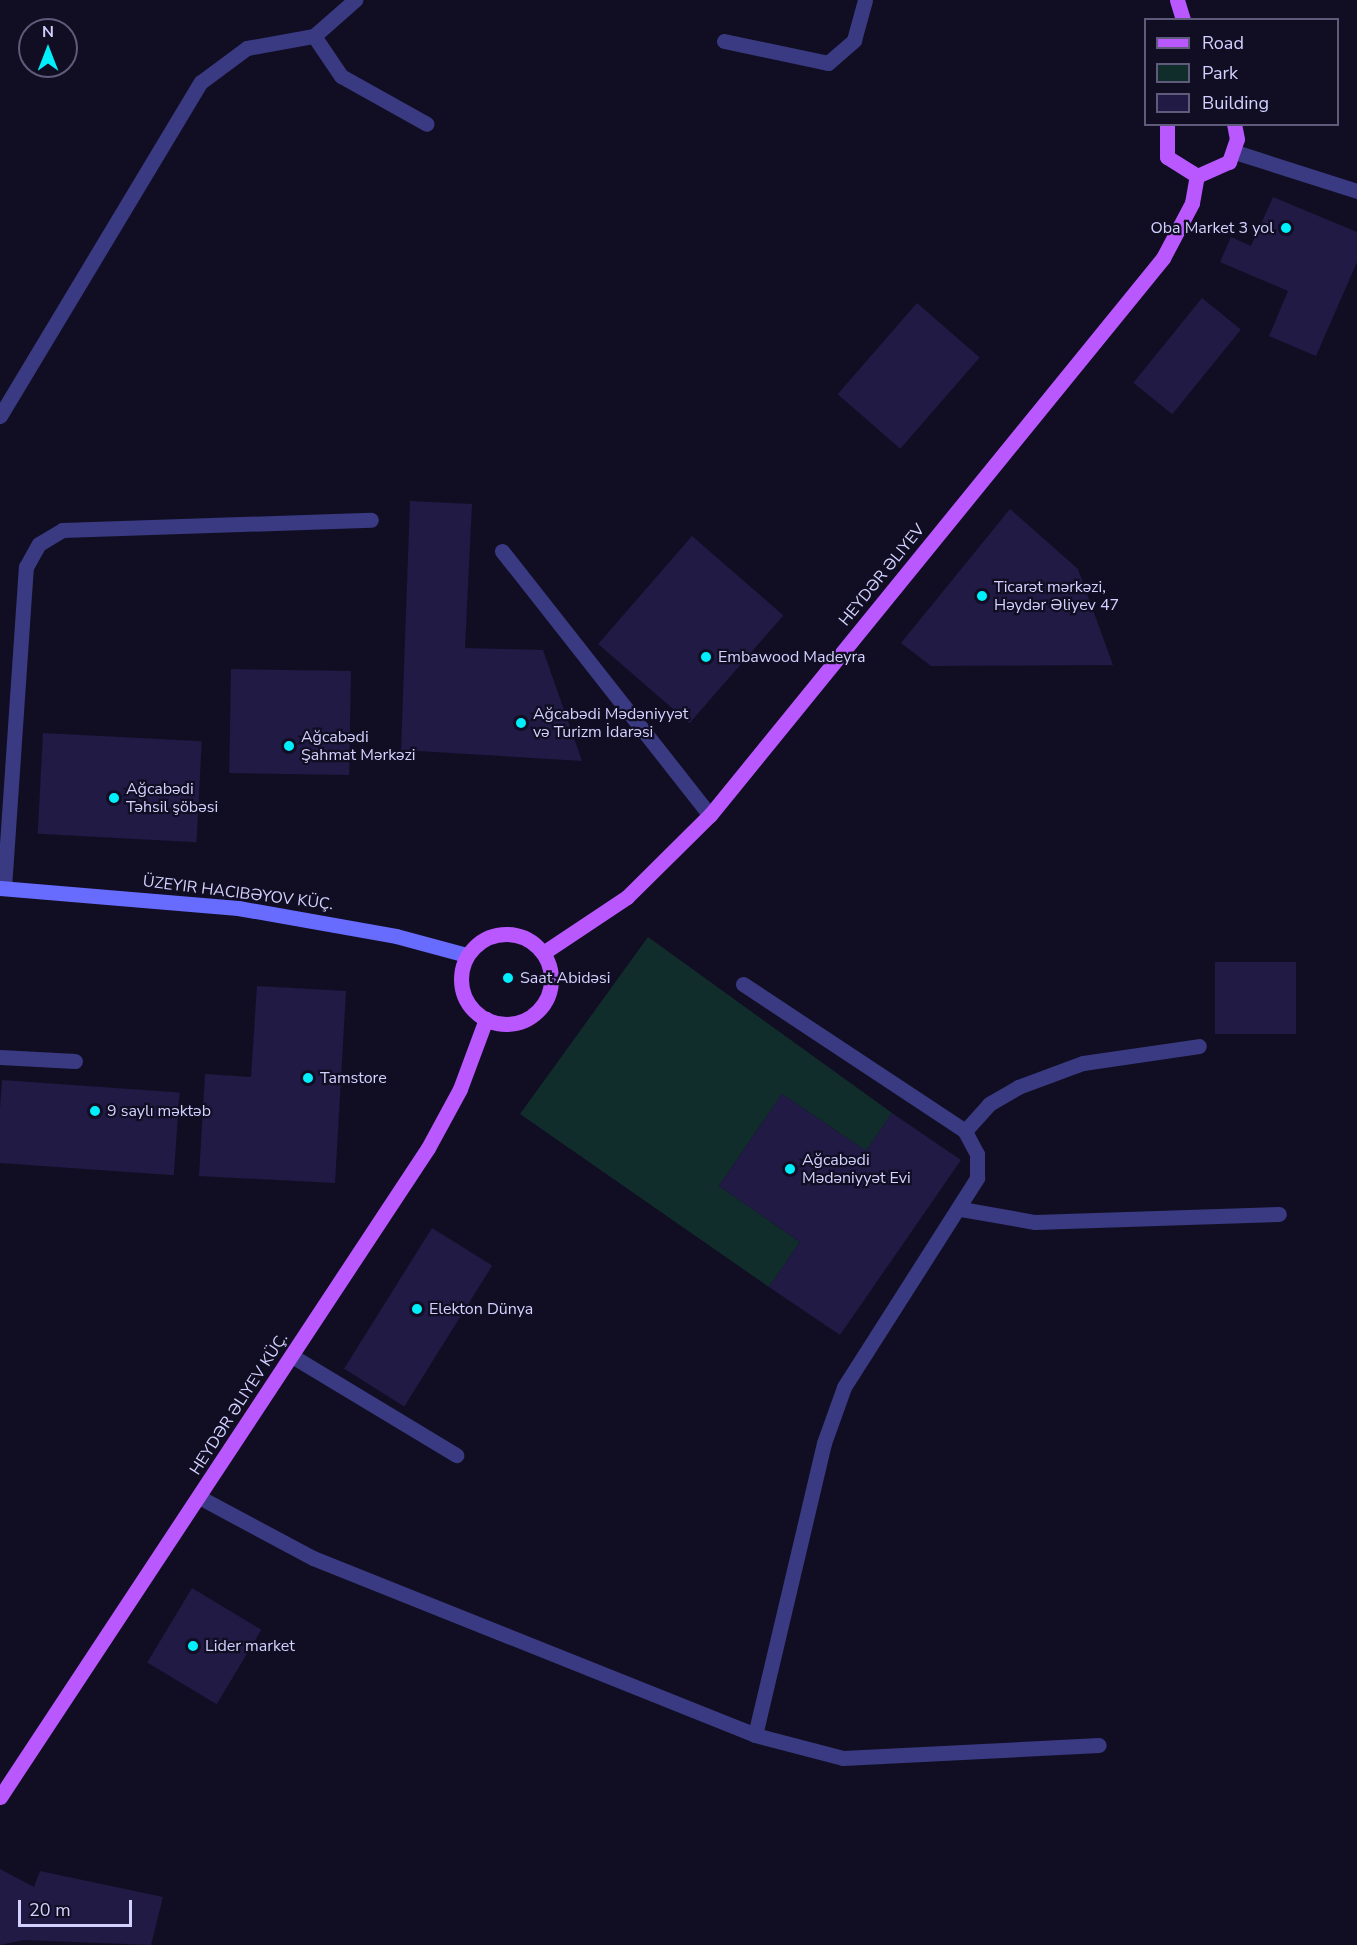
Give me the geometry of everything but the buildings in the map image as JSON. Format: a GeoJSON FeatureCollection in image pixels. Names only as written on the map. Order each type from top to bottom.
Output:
{"type":"FeatureCollection","features":[{"type":"Feature","properties":{"kind":"main road"},"geometry":{"type":"LineString","coordinates":[[1178,0],[1182,18]]}},
{"type":"Feature","properties":{"kind":"main road"},"geometry":{"type":"LineString","coordinates":[[1167,126],[1167,157],[1197,176],[1219,171],[1235,152],[1234,126]]}},
{"type":"Feature","properties":{"kind":"main road","name":"HEYDƏR ƏLIYEV"},"geometry":{"type":"LineString","coordinates":[[543,953],[634,891],[710,815],[1162,258],[1192,203],[1197,176]]}},
{"type":"Feature","properties":{"kind":"main road"},"geometry":{"type":"LineString","coordinates":[[2,888],[260,911],[396,936],[467,955]]}},
{"type":"Feature","properties":{"kind":"main road"},"geometry":{"type":"LineString","coordinates":[[505,934],[533,942],[543,953],[552,981],[541,1008],[515,1024],[486,1019],[465,998],[462,969],[467,955],[490,936],[505,934]]}},
{"type":"Feature","properties":{"kind":"main road","name":"HEYDƏR ƏLIYEV KÜÇ."},"geometry":{"type":"LineString","coordinates":[[0,1797],[200,1497],[443,1123],[486,1019]]}},
{"type":"Feature","properties":{"kind":"street"},"geometry":{"type":"LineString","coordinates":[[0,416],[201,82],[247,48],[314,36],[355,0]]}},
{"type":"Feature","properties":{"kind":"street"},"geometry":{"type":"LineString","coordinates":[[724,41],[828,63],[854,40],[865,0]]}},
{"type":"Feature","properties":{"kind":"street"},"geometry":{"type":"LineString","coordinates":[[314,36],[341,76],[427,124]]}},
{"type":"Feature","properties":{"kind":"street"},"geometry":{"type":"LineString","coordinates":[[1235,152],[1357,191]]}},
{"type":"Feature","properties":{"kind":"street"},"geometry":{"type":"LineString","coordinates":[[2,888],[26,567],[39,544],[62,530],[371,520]]}},
{"type":"Feature","properties":{"kind":"street"},"geometry":{"type":"LineString","coordinates":[[502,551],[710,815]]}},
{"type":"Feature","properties":{"kind":"street"},"geometry":{"type":"LineString","coordinates":[[743,984],[965,1131],[977,1154],[977,1178],[961,1209],[844,1387],[824,1443],[754,1735]]}},
{"type":"Feature","properties":{"kind":"street"},"geometry":{"type":"LineString","coordinates":[[965,1131],[989,1104],[1018,1087],[1083,1063],[1199,1046]]}},
{"type":"Feature","properties":{"kind":"street"},"geometry":{"type":"LineString","coordinates":[[0,1057],[75,1061]]}},
{"type":"Feature","properties":{"kind":"street"},"geometry":{"type":"LineString","coordinates":[[961,1209],[1035,1222],[1280,1214]]}},
{"type":"Feature","properties":{"kind":"street"},"geometry":{"type":"LineString","coordinates":[[292,1356],[456,1455]]}},
{"type":"Feature","properties":{"kind":"street"},"geometry":{"type":"LineString","coordinates":[[200,1497],[314,1558],[754,1735],[843,1758],[1098,1744]]}},
{"type":"Feature","properties":{"kind":"green space"},"geometry":{"type":"Polygon","coordinates":[[[648,937],[892,1113],[866,1151],[782,1094],[719,1186],[800,1242],[769,1287],[520,1114],[648,937]]]}},
{"type":"Feature","properties":{"kind":"place","name":"Oba Market 3 yol"},"geometry":{"type":"Point","coordinates":[1286,228]}},
{"type":"Feature","properties":{"kind":"place","name":"Ticarət mərkəzi, Həydər Əliyev 47"},"geometry":{"type":"Point","coordinates":[982,596]}},
{"type":"Feature","properties":{"kind":"place","name":"Embawood Madeyra"},"geometry":{"type":"Point","coordinates":[706,657]}},
{"type":"Feature","properties":{"kind":"place","name":"Ağcabədi Mədəniyyət və Turizm İdarəsi"},"geometry":{"type":"Point","coordinates":[521,723]}},
{"type":"Feature","properties":{"kind":"place","name":"Ağcabədi Şahmat Mərkəzi"},"geometry":{"type":"Point","coordinates":[289,746]}},
{"type":"Feature","properties":{"kind":"place","name":"Ağcabədi Təhsil şöbəsi"},"geometry":{"type":"Point","coordinates":[114,798]}},
{"type":"Feature","properties":{"kind":"place","name":"Saat Abidəsi"},"geometry":{"type":"Point","coordinates":[508,978]}},
{"type":"Feature","properties":{"kind":"place","name":"Tamstore"},"geometry":{"type":"Point","coordinates":[308,1078]}},
{"type":"Feature","properties":{"kind":"place","name":"9 saylı məktəb"},"geometry":{"type":"Point","coordinates":[95,1111]}},
{"type":"Feature","properties":{"kind":"place","name":"Ağcabədi Mədəniyyət Evi"},"geometry":{"type":"Point","coordinates":[790,1169]}},
{"type":"Feature","properties":{"kind":"place","name":"Elekton Dünya"},"geometry":{"type":"Point","coordinates":[417,1309]}},
{"type":"Feature","properties":{"kind":"place","name":"Lider market"},"geometry":{"type":"Point","coordinates":[193,1646]}}]}
